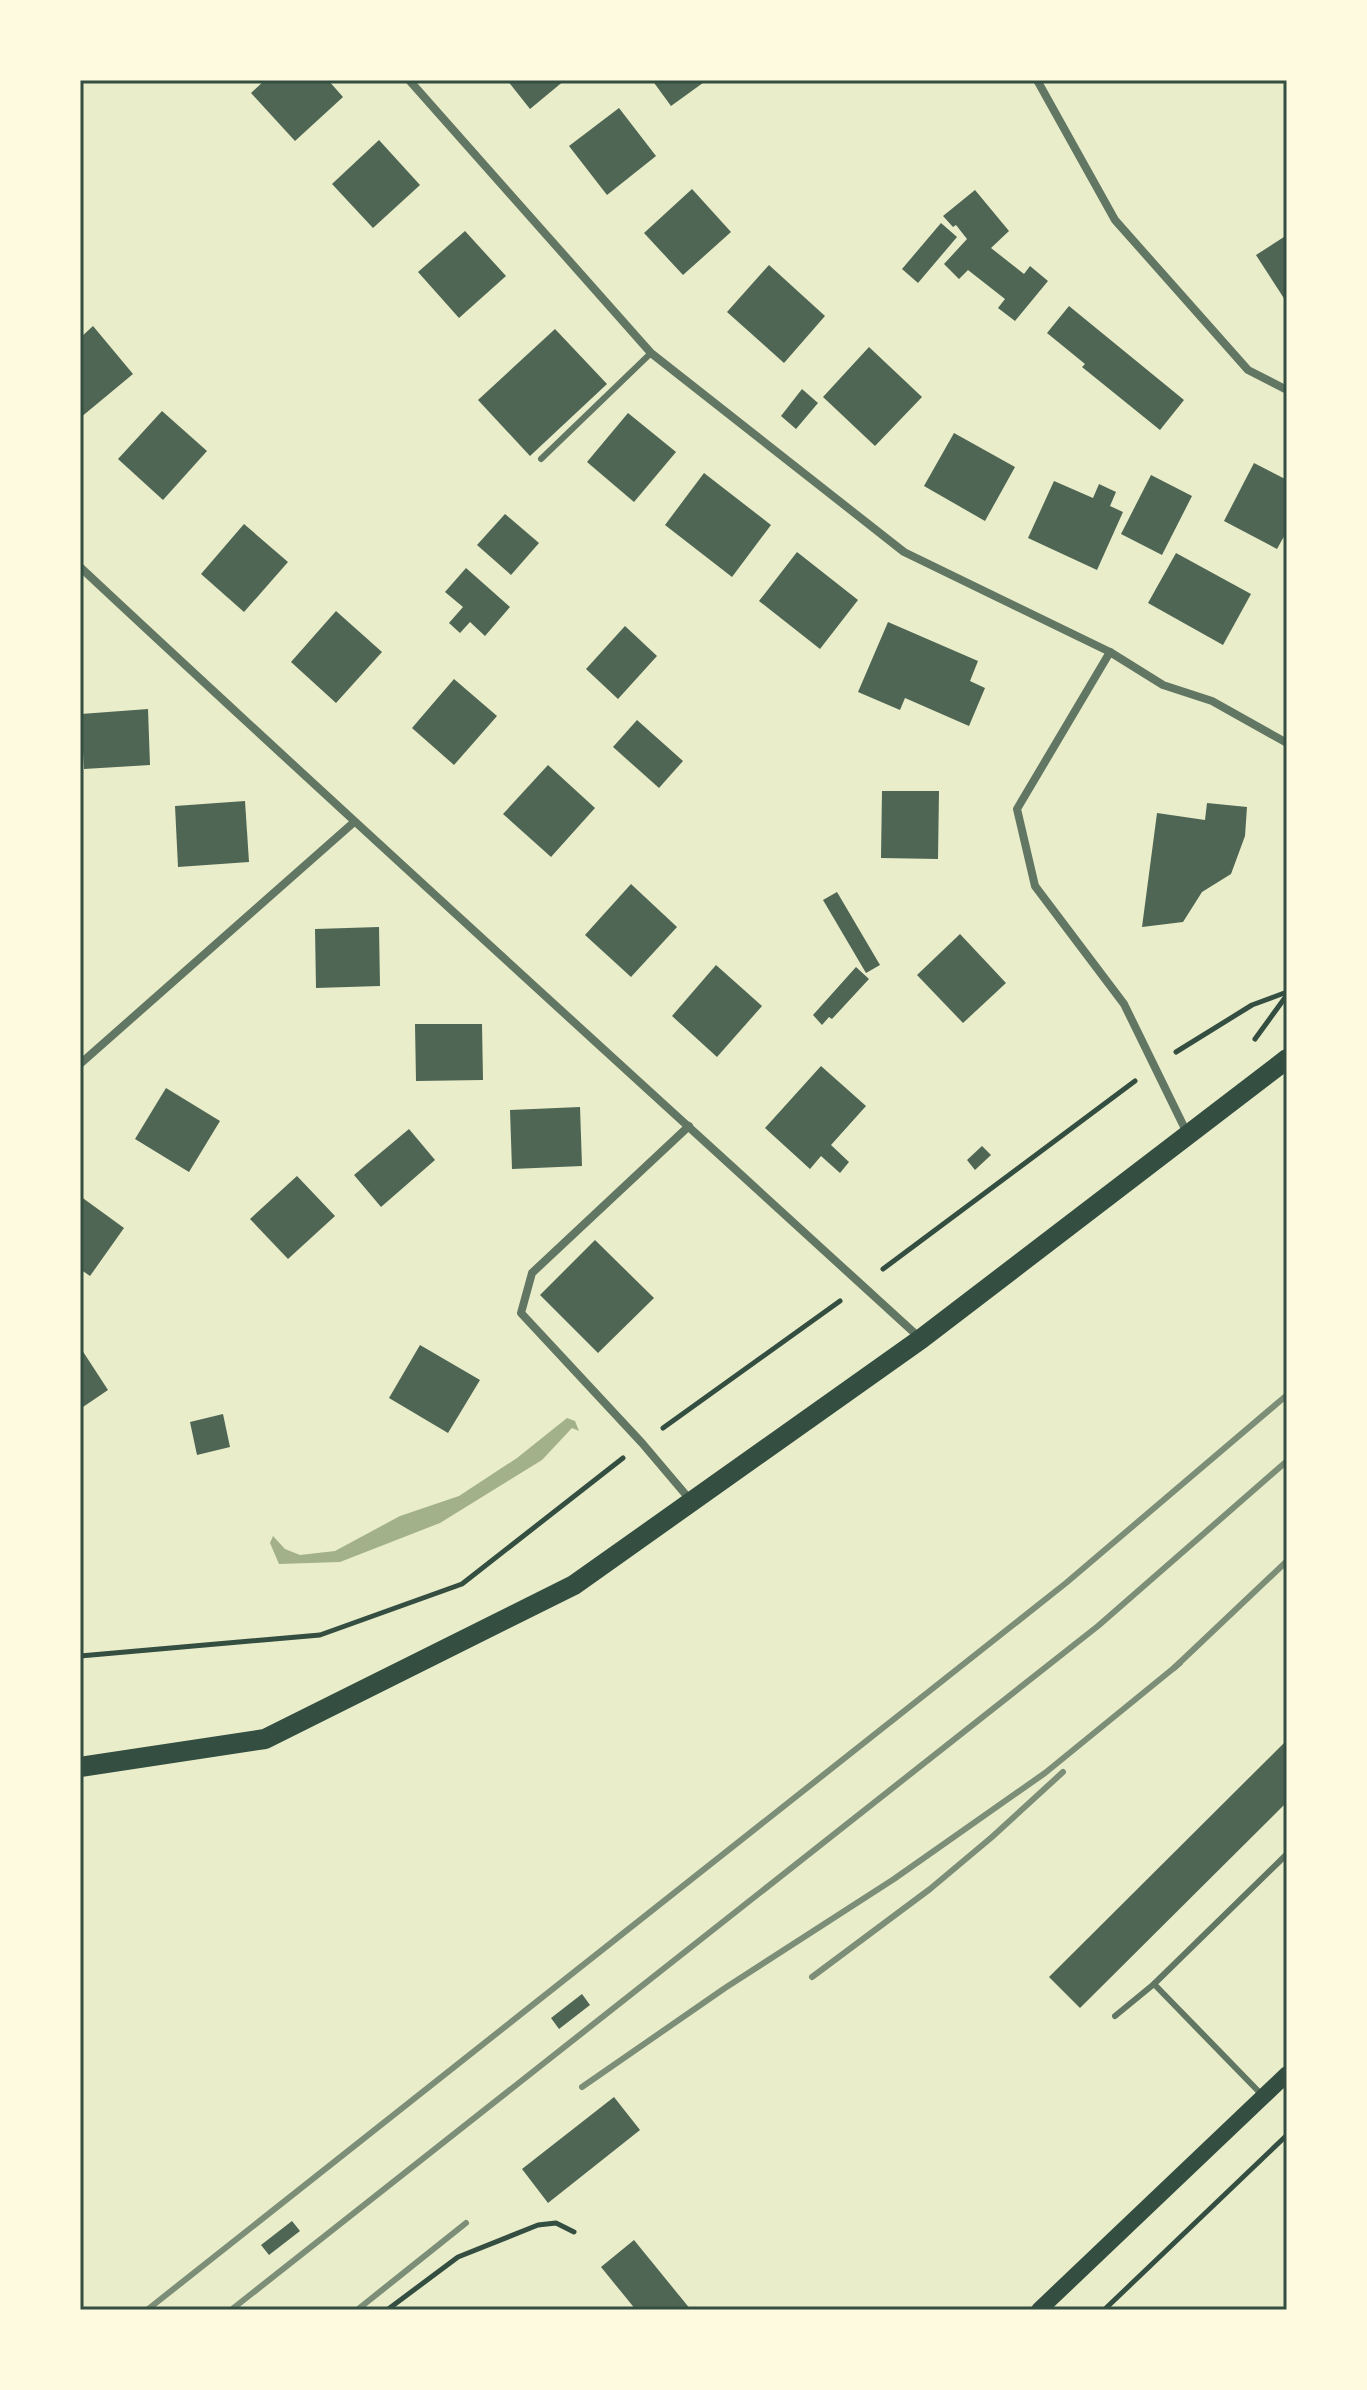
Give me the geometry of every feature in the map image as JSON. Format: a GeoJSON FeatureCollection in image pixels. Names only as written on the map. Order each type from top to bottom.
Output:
{"type":"FeatureCollection","features":[{"type":"Feature","properties":{"kind":"main road"},"geometry":{"type":"LineString","coordinates":[[80,1767],[265,1739],[574,1585],[921,1339],[1287,1059]]}},
{"type":"Feature","properties":{"kind":"main road"},"geometry":{"type":"LineString","coordinates":[[1039,2310],[1287,2074]]}},
{"type":"Feature","properties":{"kind":"street"},"geometry":{"type":"LineString","coordinates":[[409,80],[651,353],[904,552],[1110,652],[1163,685],[1212,701],[1287,743]]}},
{"type":"Feature","properties":{"kind":"street"},"geometry":{"type":"LineString","coordinates":[[1037,80],[1115,220],[1248,370],[1287,390]]}},
{"type":"Feature","properties":{"kind":"street"},"geometry":{"type":"LineString","coordinates":[[80,567],[353,823],[921,1339]]}},
{"type":"Feature","properties":{"kind":"street"},"geometry":{"type":"LineString","coordinates":[[1110,652],[1017,809],[1035,886],[1124,1004],[1189,1135]]}},
{"type":"Feature","properties":{"kind":"street"},"geometry":{"type":"LineString","coordinates":[[80,1064],[353,823]]}},
{"type":"Feature","properties":{"kind":"street"},"geometry":{"type":"LineString","coordinates":[[689,1126],[532,1273],[521,1313],[642,1443],[692,1502]]}},
{"type":"Feature","properties":{"kind":"lane"},"geometry":{"type":"LineString","coordinates":[[541,459],[651,353]]}},
{"type":"Feature","properties":{"kind":"lane"},"geometry":{"type":"LineString","coordinates":[[1115,2016],[1154,1984],[1287,1854]]}},
{"type":"Feature","properties":{"kind":"lane"},"geometry":{"type":"LineString","coordinates":[[1154,1984],[1264,2096]]}},
{"type":"Feature","properties":{"kind":"path"},"geometry":{"type":"LineString","coordinates":[[80,1656],[320,1635],[462,1584],[642,1443],[862,1285],[1155,1066],[1252,1005],[1287,992]]}},
{"type":"Feature","properties":{"kind":"path"},"geometry":{"type":"LineString","coordinates":[[1104,2310],[1287,2135]]}},
{"type":"Feature","properties":{"kind":"path"},"geometry":{"type":"LineString","coordinates":[[387,2310],[458,2257],[538,2225],[556,2223],[574,2232]]}},
{"type":"Feature","properties":{"kind":"shaded area"},"geometry":{"type":"Polygon","coordinates":[[[567,1418],[575,1421],[579,1431],[572,1428],[542,1460],[440,1523],[340,1562],[279,1564],[270,1543],[273,1536],[285,1549],[300,1555],[335,1551],[400,1516],[459,1496],[517,1458],[567,1418]]]}},
{"type":"Feature","properties":{"kind":"building"},"geometry":{"type":"Polygon","coordinates":[[[265,80],[328,80],[343,97],[295,141],[251,93],[265,80]]]}},
{"type":"Feature","properties":{"kind":"building"},"geometry":{"type":"Polygon","coordinates":[[[507,80],[565,80],[530,109],[507,80]]]}},
{"type":"Feature","properties":{"kind":"building"},"geometry":{"type":"Polygon","coordinates":[[[652,80],[707,80],[671,106],[652,80]]]}},
{"type":"Feature","properties":{"kind":"building"},"geometry":{"type":"Polygon","coordinates":[[[619,108],[656,156],[607,195],[569,146],[619,108]]]}},
{"type":"Feature","properties":{"kind":"building"},"geometry":{"type":"Polygon","coordinates":[[[379,140],[420,185],[373,228],[332,184],[379,140]]]}},
{"type":"Feature","properties":{"kind":"building"},"geometry":{"type":"Polygon","coordinates":[[[692,189],[731,232],[683,275],[644,233],[692,189]]]}},
{"type":"Feature","properties":{"kind":"building"},"geometry":{"type":"Polygon","coordinates":[[[975,190],[1009,231],[991,248],[1024,274],[1030,266],[1048,281],[1015,321],[998,308],[1005,299],[968,270],[959,279],[944,264],[967,239],[956,225],[953,227],[943,216],[975,190]]]}},
{"type":"Feature","properties":{"kind":"building"},"geometry":{"type":"Polygon","coordinates":[[[941,223],[957,237],[918,283],[902,269],[941,223]]]}},
{"type":"Feature","properties":{"kind":"building"},"geometry":{"type":"Polygon","coordinates":[[[465,231],[506,276],[459,318],[418,272],[465,231]]]}},
{"type":"Feature","properties":{"kind":"building"},"geometry":{"type":"Polygon","coordinates":[[[1287,235],[1287,303],[1256,255],[1287,235]]]}},
{"type":"Feature","properties":{"kind":"building"},"geometry":{"type":"Polygon","coordinates":[[[769,265],[825,316],[784,363],[727,312],[769,265]]]}},
{"type":"Feature","properties":{"kind":"building"},"geometry":{"type":"Polygon","coordinates":[[[1069,306],[1184,400],[1160,430],[1082,367],[1085,364],[1047,333],[1069,306]]]}},
{"type":"Feature","properties":{"kind":"building"},"geometry":{"type":"Polygon","coordinates":[[[93,326],[133,374],[80,418],[80,338],[93,326]]]}},
{"type":"Feature","properties":{"kind":"building"},"geometry":{"type":"Polygon","coordinates":[[[555,329],[607,384],[530,456],[478,400],[555,329]]]}},
{"type":"Feature","properties":{"kind":"building"},"geometry":{"type":"Polygon","coordinates":[[[869,347],[922,397],[875,446],[823,397],[869,347]]]}},
{"type":"Feature","properties":{"kind":"building"},"geometry":{"type":"Polygon","coordinates":[[[802,389],[818,403],[796,429],[781,416],[802,389]]]}},
{"type":"Feature","properties":{"kind":"building"},"geometry":{"type":"Polygon","coordinates":[[[162,411],[207,451],[163,500],[118,459],[162,411]]]}},
{"type":"Feature","properties":{"kind":"building"},"geometry":{"type":"Polygon","coordinates":[[[628,413],[676,452],[634,502],[587,462],[628,413]]]}},
{"type":"Feature","properties":{"kind":"building"},"geometry":{"type":"Polygon","coordinates":[[[954,433],[1015,467],[985,521],[924,486],[954,433]]]}},
{"type":"Feature","properties":{"kind":"building"},"geometry":{"type":"Polygon","coordinates":[[[1254,463],[1287,480],[1287,531],[1277,549],[1224,521],[1254,463]]]}},
{"type":"Feature","properties":{"kind":"building"},"geometry":{"type":"Polygon","coordinates":[[[704,473],[771,525],[732,577],[665,525],[704,473]]]}},
{"type":"Feature","properties":{"kind":"building"},"geometry":{"type":"Polygon","coordinates":[[[1151,475],[1192,496],[1162,555],[1121,534],[1151,475]]]}},
{"type":"Feature","properties":{"kind":"building"},"geometry":{"type":"Polygon","coordinates":[[[1054,481],[1093,498],[1099,484],[1116,492],[1110,506],[1123,512],[1097,570],[1028,538],[1054,481]]]}},
{"type":"Feature","properties":{"kind":"building"},"geometry":{"type":"Polygon","coordinates":[[[505,514],[539,543],[511,575],[477,545],[505,514]]]}},
{"type":"Feature","properties":{"kind":"building"},"geometry":{"type":"Polygon","coordinates":[[[244,524],[288,562],[244,612],[201,574],[244,524]]]}},
{"type":"Feature","properties":{"kind":"building"},"geometry":{"type":"Polygon","coordinates":[[[797,552],[858,600],[820,649],[759,601],[797,552]]]}},
{"type":"Feature","properties":{"kind":"building"},"geometry":{"type":"Polygon","coordinates":[[[1176,553],[1251,594],[1223,645],[1148,603],[1176,553]]]}},
{"type":"Feature","properties":{"kind":"building"},"geometry":{"type":"Polygon","coordinates":[[[466,568],[510,607],[485,636],[470,622],[460,633],[449,623],[463,607],[445,592],[466,568]]]}},
{"type":"Feature","properties":{"kind":"building"},"geometry":{"type":"Polygon","coordinates":[[[336,611],[382,652],[336,703],[291,662],[336,611]]]}},
{"type":"Feature","properties":{"kind":"building"},"geometry":{"type":"Polygon","coordinates":[[[888,622],[978,661],[970,681],[985,688],[969,726],[905,698],[900,710],[858,692],[888,622]]]}},
{"type":"Feature","properties":{"kind":"building"},"geometry":{"type":"Polygon","coordinates":[[[625,626],[657,656],[618,699],[586,669],[625,626]]]}},
{"type":"Feature","properties":{"kind":"building"},"geometry":{"type":"Polygon","coordinates":[[[454,679],[497,716],[454,765],[412,728],[454,679]]]}},
{"type":"Feature","properties":{"kind":"building"},"geometry":{"type":"Polygon","coordinates":[[[148,709],[150,765],[84,769],[81,714],[148,709]]]}},
{"type":"Feature","properties":{"kind":"building"},"geometry":{"type":"Polygon","coordinates":[[[637,720],[683,761],[659,788],[613,747],[637,720]]]}},
{"type":"Feature","properties":{"kind":"building"},"geometry":{"type":"Polygon","coordinates":[[[548,765],[595,808],[551,857],[503,814],[548,765]]]}},
{"type":"Feature","properties":{"kind":"building"},"geometry":{"type":"Polygon","coordinates":[[[882,791],[939,791],[938,859],[881,858],[882,791]]]}},
{"type":"Feature","properties":{"kind":"building"},"geometry":{"type":"Polygon","coordinates":[[[245,801],[249,862],[178,867],[175,806],[245,801]]]}},
{"type":"Feature","properties":{"kind":"building"},"geometry":{"type":"Polygon","coordinates":[[[1207,803],[1247,807],[1245,836],[1231,874],[1202,892],[1183,922],[1142,927],[1157,813],[1205,820],[1207,803]]]}},
{"type":"Feature","properties":{"kind":"building"},"geometry":{"type":"Polygon","coordinates":[[[631,884],[677,927],[631,977],[585,935],[631,884]]]}},
{"type":"Feature","properties":{"kind":"building"},"geometry":{"type":"Polygon","coordinates":[[[837,892],[880,965],[866,973],[823,900],[837,892]]]}},
{"type":"Feature","properties":{"kind":"building"},"geometry":{"type":"Polygon","coordinates":[[[379,927],[380,986],[316,988],[315,929],[379,927]]]}},
{"type":"Feature","properties":{"kind":"building"},"geometry":{"type":"Polygon","coordinates":[[[960,934],[1006,983],[963,1023],[917,975],[960,934]]]}},
{"type":"Feature","properties":{"kind":"building"},"geometry":{"type":"Polygon","coordinates":[[[716,965],[762,1006],[717,1057],[672,1016],[716,965]]]}},
{"type":"Feature","properties":{"kind":"building"},"geometry":{"type":"Polygon","coordinates":[[[856,967],[869,979],[832,1019],[829,1017],[822,1025],[813,1015],[856,967]]]}},
{"type":"Feature","properties":{"kind":"building"},"geometry":{"type":"Polygon","coordinates":[[[415,1024],[482,1024],[483,1080],[416,1081],[415,1024]]]}},
{"type":"Feature","properties":{"kind":"building"},"geometry":{"type":"Polygon","coordinates":[[[821,1066],[866,1106],[831,1145],[849,1162],[840,1173],[821,1156],[810,1169],[765,1128],[821,1066]]]}},
{"type":"Feature","properties":{"kind":"building"},"geometry":{"type":"Polygon","coordinates":[[[166,1088],[220,1121],[189,1172],[135,1139],[166,1088]]]}},
{"type":"Feature","properties":{"kind":"building"},"geometry":{"type":"Polygon","coordinates":[[[580,1107],[582,1166],[512,1169],[510,1110],[580,1107]]]}},
{"type":"Feature","properties":{"kind":"building"},"geometry":{"type":"Polygon","coordinates":[[[409,1129],[435,1160],[381,1207],[354,1175],[409,1129]]]}},
{"type":"Feature","properties":{"kind":"building"},"geometry":{"type":"Polygon","coordinates":[[[982,1146],[991,1155],[975,1170],[967,1160],[982,1146]]]}},
{"type":"Feature","properties":{"kind":"building"},"geometry":{"type":"Polygon","coordinates":[[[297,1176],[335,1216],[288,1259],[250,1219],[297,1176]]]}},
{"type":"Feature","properties":{"kind":"building"},"geometry":{"type":"Polygon","coordinates":[[[80,1196],[124,1228],[90,1276],[80,1269],[80,1196]]]}},
{"type":"Feature","properties":{"kind":"building"},"geometry":{"type":"Polygon","coordinates":[[[595,1240],[654,1298],[598,1353],[540,1295],[595,1240]]]}},
{"type":"Feature","properties":{"kind":"building"},"geometry":{"type":"Polygon","coordinates":[[[420,1345],[480,1380],[448,1433],[389,1398],[420,1345]]]}},
{"type":"Feature","properties":{"kind":"building"},"geometry":{"type":"Polygon","coordinates":[[[80,1347],[108,1390],[80,1409],[80,1347]]]}},
{"type":"Feature","properties":{"kind":"building"},"geometry":{"type":"Polygon","coordinates":[[[223,1414],[230,1447],[197,1455],[190,1422],[223,1414]]]}},
{"type":"Feature","properties":{"kind":"building"},"geometry":{"type":"Polygon","coordinates":[[[1287,1740],[1287,1802],[1080,2008],[1049,1977],[1287,1740]]]}},
{"type":"Feature","properties":{"kind":"building"},"geometry":{"type":"Polygon","coordinates":[[[582,1994],[590,2005],[559,2029],[551,2018],[582,1994]]]}},
{"type":"Feature","properties":{"kind":"building"},"geometry":{"type":"Polygon","coordinates":[[[614,2097],[640,2130],[548,2203],[522,2169],[614,2097]]]}},
{"type":"Feature","properties":{"kind":"building"},"geometry":{"type":"Polygon","coordinates":[[[292,2221],[300,2231],[269,2255],[261,2245],[292,2221]]]}},
{"type":"Feature","properties":{"kind":"building"},"geometry":{"type":"Polygon","coordinates":[[[634,2240],[691,2310],[636,2310],[601,2267],[634,2240]]]}},
{"type":"Feature","properties":{"kind":"railway"},"geometry":{"type":"LineString","coordinates":[[147,2310],[1066,1583],[1287,1395]]}},
{"type":"Feature","properties":{"kind":"railway"},"geometry":{"type":"LineString","coordinates":[[231,2310],[1098,1626],[1287,1461]]}},
{"type":"Feature","properties":{"kind":"railway"},"geometry":{"type":"LineString","coordinates":[[1174,1668],[1287,1561]]}},
{"type":"Feature","properties":{"kind":"railway"},"geometry":{"type":"LineString","coordinates":[[582,2087],[725,1988],[894,1879],[1045,1773],[1180,1663]]}},
{"type":"Feature","properties":{"kind":"railway"},"geometry":{"type":"LineString","coordinates":[[812,1977],[930,1889],[1063,1772]]}},
{"type":"Feature","properties":{"kind":"railway"},"geometry":{"type":"LineString","coordinates":[[357,2310],[466,2223]]}}]}
